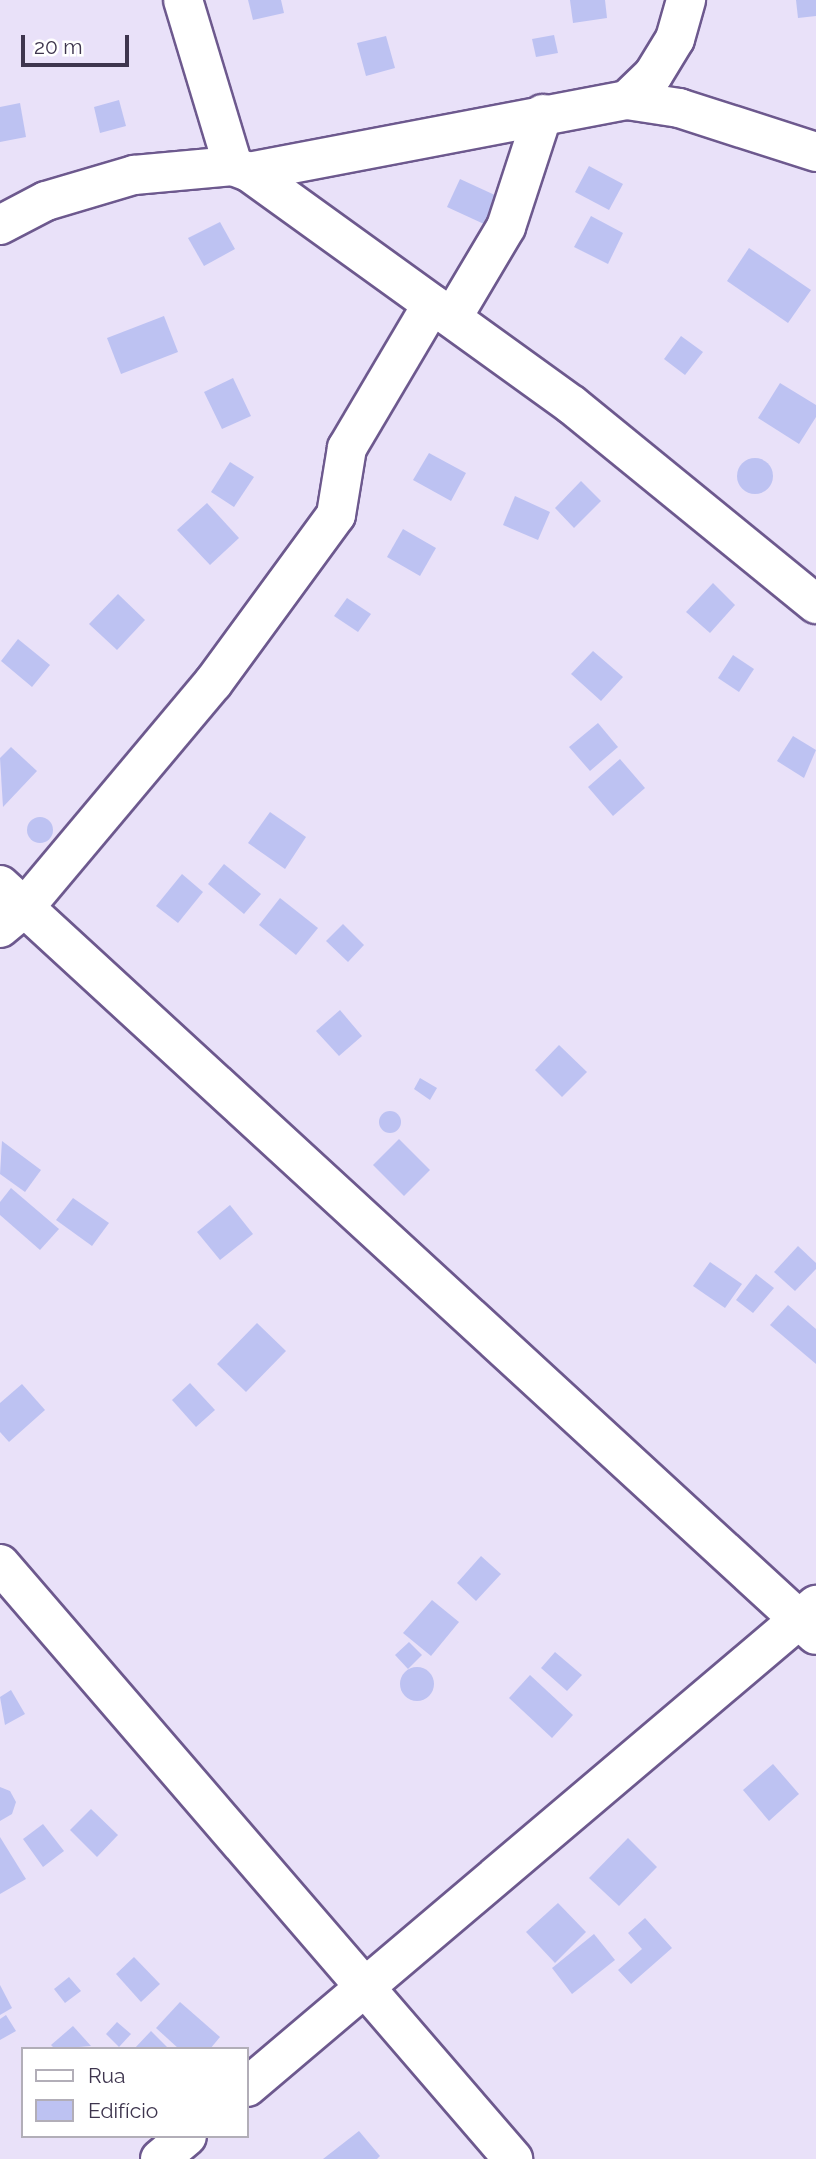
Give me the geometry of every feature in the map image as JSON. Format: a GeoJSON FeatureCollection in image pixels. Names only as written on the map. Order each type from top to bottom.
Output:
{"type":"FeatureCollection","features":[{"type":"Feature","properties":{"kind":"street"},"geometry":{"type":"LineString","coordinates":[[183,0],[241,169],[572,405],[816,604]]}},
{"type":"Feature","properties":{"kind":"street"},"geometry":{"type":"LineString","coordinates":[[627,100],[653,75],[675,39],[686,0]]}},
{"type":"Feature","properties":{"kind":"street"},"geometry":{"type":"LineString","coordinates":[[0,225],[46,201],[134,175],[241,169],[627,100],[679,108],[816,152]]}},
{"type":"Feature","properties":{"kind":"street"},"geometry":{"type":"LineString","coordinates":[[248,2086],[810,1620],[8,907],[213,683],[336,515],[347,448],[442,311],[506,227],[543,114]]}},
{"type":"Feature","properties":{"kind":"street"},"geometry":{"type":"LineString","coordinates":[[0,1564],[368,1987],[513,2159]]}},
{"type":"Feature","properties":{"kind":"street"},"geometry":{"type":"LineString","coordinates":[[160,2159],[185,2138]]}},
{"type":"Feature","properties":{"kind":"building"},"geometry":{"type":"Polygon","coordinates":[[[248,0],[281,0],[284,13],[253,20],[248,0]]]}},
{"type":"Feature","properties":{"kind":"building"},"geometry":{"type":"Polygon","coordinates":[[[570,0],[605,0],[607,18],[573,23],[570,0]]]}},
{"type":"Feature","properties":{"kind":"building"},"geometry":{"type":"Polygon","coordinates":[[[796,0],[816,0],[816,16],[798,18],[796,0]]]}},
{"type":"Feature","properties":{"kind":"building"},"geometry":{"type":"Polygon","coordinates":[[[554,35],[558,53],[536,57],[532,39],[554,35]]]}},
{"type":"Feature","properties":{"kind":"building"},"geometry":{"type":"Polygon","coordinates":[[[386,36],[395,68],[366,76],[357,43],[386,36]]]}},
{"type":"Feature","properties":{"kind":"building"},"geometry":{"type":"Polygon","coordinates":[[[119,100],[126,126],[100,133],[94,107],[119,100]]]}},
{"type":"Feature","properties":{"kind":"building"},"geometry":{"type":"Polygon","coordinates":[[[20,103],[26,137],[0,142],[0,107],[20,103]]]}},
{"type":"Feature","properties":{"kind":"building"},"geometry":{"type":"Polygon","coordinates":[[[589,166],[623,184],[609,210],[575,192],[589,166]]]}},
{"type":"Feature","properties":{"kind":"building"},"geometry":{"type":"Polygon","coordinates":[[[460,179],[510,202],[497,230],[447,207],[460,179]]]}},
{"type":"Feature","properties":{"kind":"building"},"geometry":{"type":"Polygon","coordinates":[[[591,216],[623,233],[608,264],[574,247],[591,216]]]}},
{"type":"Feature","properties":{"kind":"building"},"geometry":{"type":"Polygon","coordinates":[[[220,222],[235,249],[204,266],[188,238],[220,222]]]}},
{"type":"Feature","properties":{"kind":"building"},"geometry":{"type":"Polygon","coordinates":[[[749,248],[811,290],[788,323],[727,281],[749,248]]]}},
{"type":"Feature","properties":{"kind":"building"},"geometry":{"type":"Polygon","coordinates":[[[164,316],[178,352],[121,374],[107,338],[164,316]]]}},
{"type":"Feature","properties":{"kind":"building"},"geometry":{"type":"Polygon","coordinates":[[[681,336],[703,352],[685,375],[664,359],[681,336]]]}},
{"type":"Feature","properties":{"kind":"building"},"geometry":{"type":"Polygon","coordinates":[[[233,378],[251,416],[222,429],[204,392],[233,378]]]}},
{"type":"Feature","properties":{"kind":"building"},"geometry":{"type":"Polygon","coordinates":[[[780,383],[816,405],[816,417],[799,444],[758,418],[780,383]]]}},
{"type":"Feature","properties":{"kind":"building"},"geometry":{"type":"Polygon","coordinates":[[[429,453],[466,473],[451,501],[413,480],[429,453]]]}},
{"type":"Feature","properties":{"kind":"building"},"geometry":{"type":"Polygon","coordinates":[[[755,458],[768,463],[773,476],[768,489],[755,494],[742,489],[737,476],[742,463],[755,458]]]}},
{"type":"Feature","properties":{"kind":"building"},"geometry":{"type":"Polygon","coordinates":[[[230,462],[254,477],[234,507],[211,492],[230,462]]]}},
{"type":"Feature","properties":{"kind":"building"},"geometry":{"type":"Polygon","coordinates":[[[581,481],[601,501],[574,528],[555,508],[581,481]]]}},
{"type":"Feature","properties":{"kind":"building"},"geometry":{"type":"Polygon","coordinates":[[[515,496],[550,512],[538,540],[503,525],[515,496]]]}},
{"type":"Feature","properties":{"kind":"building"},"geometry":{"type":"Polygon","coordinates":[[[207,503],[239,538],[210,565],[177,530],[207,503]]]}},
{"type":"Feature","properties":{"kind":"building"},"geometry":{"type":"Polygon","coordinates":[[[403,529],[436,548],[420,576],[387,557],[403,529]]]}},
{"type":"Feature","properties":{"kind":"building"},"geometry":{"type":"Polygon","coordinates":[[[713,583],[735,605],[710,633],[686,612],[713,583]]]}},
{"type":"Feature","properties":{"kind":"building"},"geometry":{"type":"Polygon","coordinates":[[[118,594],[145,620],[117,650],[89,624],[118,594]]]}},
{"type":"Feature","properties":{"kind":"building"},"geometry":{"type":"Polygon","coordinates":[[[347,598],[371,614],[358,632],[334,616],[347,598]]]}},
{"type":"Feature","properties":{"kind":"building"},"geometry":{"type":"Polygon","coordinates":[[[18,639],[50,665],[32,687],[1,661],[18,639]]]}},
{"type":"Feature","properties":{"kind":"building"},"geometry":{"type":"Polygon","coordinates":[[[593,651],[623,677],[601,701],[571,674],[593,651]]]}},
{"type":"Feature","properties":{"kind":"building"},"geometry":{"type":"Polygon","coordinates":[[[733,655],[754,669],[739,692],[718,678],[733,655]]]}},
{"type":"Feature","properties":{"kind":"building"},"geometry":{"type":"Polygon","coordinates":[[[598,723],[618,747],[590,771],[569,747],[598,723]]]}},
{"type":"Feature","properties":{"kind":"building"},"geometry":{"type":"Polygon","coordinates":[[[793,736],[816,750],[804,778],[777,761],[793,736]]]}},
{"type":"Feature","properties":{"kind":"building"},"geometry":{"type":"Polygon","coordinates":[[[11,747],[37,771],[3,807],[0,758],[11,747]]]}},
{"type":"Feature","properties":{"kind":"building"},"geometry":{"type":"Polygon","coordinates":[[[620,759],[645,788],[613,816],[588,787],[620,759]]]}},
{"type":"Feature","properties":{"kind":"building"},"geometry":{"type":"Polygon","coordinates":[[[270,812],[306,837],[285,869],[248,843],[270,812]]]}},
{"type":"Feature","properties":{"kind":"building"},"geometry":{"type":"Polygon","coordinates":[[[40,817],[49,821],[53,830],[49,839],[40,843],[31,839],[27,830],[31,821],[40,817]]]}},
{"type":"Feature","properties":{"kind":"building"},"geometry":{"type":"Polygon","coordinates":[[[224,864],[261,894],[244,914],[208,884],[224,864]]]}},
{"type":"Feature","properties":{"kind":"building"},"geometry":{"type":"Polygon","coordinates":[[[182,874],[203,892],[178,923],[156,906],[182,874]]]}},
{"type":"Feature","properties":{"kind":"building"},"geometry":{"type":"Polygon","coordinates":[[[280,898],[318,928],[296,955],[259,925],[280,898]]]}},
{"type":"Feature","properties":{"kind":"building"},"geometry":{"type":"Polygon","coordinates":[[[343,924],[364,945],[348,962],[326,941],[343,924]]]}},
{"type":"Feature","properties":{"kind":"building"},"geometry":{"type":"Polygon","coordinates":[[[340,1010],[362,1036],[339,1056],[316,1031],[340,1010]]]}},
{"type":"Feature","properties":{"kind":"building"},"geometry":{"type":"Polygon","coordinates":[[[559,1045],[587,1072],[562,1097],[535,1070],[559,1045]]]}},
{"type":"Feature","properties":{"kind":"building"},"geometry":{"type":"Polygon","coordinates":[[[420,1078],[437,1088],[430,1100],[414,1089],[420,1078]]]}},
{"type":"Feature","properties":{"kind":"building"},"geometry":{"type":"Polygon","coordinates":[[[390,1111],[398,1114],[401,1122],[398,1130],[390,1133],[382,1130],[379,1122],[382,1114],[390,1111]]]}},
{"type":"Feature","properties":{"kind":"building"},"geometry":{"type":"Polygon","coordinates":[[[399,1139],[430,1170],[404,1196],[373,1165],[399,1139]]]}},
{"type":"Feature","properties":{"kind":"building"},"geometry":{"type":"Polygon","coordinates":[[[2,1141],[41,1170],[25,1192],[0,1174],[2,1141]]]}},
{"type":"Feature","properties":{"kind":"building"},"geometry":{"type":"Polygon","coordinates":[[[11,1188],[59,1229],[40,1250],[0,1215],[0,1202],[11,1188]]]}},
{"type":"Feature","properties":{"kind":"building"},"geometry":{"type":"Polygon","coordinates":[[[73,1198],[109,1223],[92,1246],[56,1220],[73,1198]]]}},
{"type":"Feature","properties":{"kind":"building"},"geometry":{"type":"Polygon","coordinates":[[[230,1205],[253,1234],[220,1260],[197,1232],[230,1205]]]}},
{"type":"Feature","properties":{"kind":"building"},"geometry":{"type":"Polygon","coordinates":[[[798,1246],[816,1263],[816,1269],[795,1291],[774,1272],[798,1246]]]}},
{"type":"Feature","properties":{"kind":"building"},"geometry":{"type":"Polygon","coordinates":[[[710,1262],[742,1284],[725,1308],[693,1286],[710,1262]]]}},
{"type":"Feature","properties":{"kind":"building"},"geometry":{"type":"Polygon","coordinates":[[[756,1274],[774,1288],[753,1313],[736,1300],[756,1274]]]}},
{"type":"Feature","properties":{"kind":"building"},"geometry":{"type":"Polygon","coordinates":[[[788,1305],[816,1329],[816,1364],[770,1325],[788,1305]]]}},
{"type":"Feature","properties":{"kind":"building"},"geometry":{"type":"Polygon","coordinates":[[[257,1323],[286,1351],[246,1392],[217,1364],[257,1323]]]}},
{"type":"Feature","properties":{"kind":"building"},"geometry":{"type":"Polygon","coordinates":[[[190,1383],[215,1410],[196,1427],[172,1400],[190,1383]]]}},
{"type":"Feature","properties":{"kind":"building"},"geometry":{"type":"Polygon","coordinates":[[[22,1384],[45,1410],[9,1442],[0,1432],[0,1403],[22,1384]]]}},
{"type":"Feature","properties":{"kind":"building"},"geometry":{"type":"Polygon","coordinates":[[[481,1556],[501,1574],[476,1601],[457,1583],[481,1556]]]}},
{"type":"Feature","properties":{"kind":"building"},"geometry":{"type":"Polygon","coordinates":[[[432,1600],[459,1622],[431,1656],[403,1633],[432,1600]]]}},
{"type":"Feature","properties":{"kind":"building"},"geometry":{"type":"Polygon","coordinates":[[[409,1642],[422,1655],[408,1669],[395,1655],[409,1642]]]}},
{"type":"Feature","properties":{"kind":"building"},"geometry":{"type":"Polygon","coordinates":[[[555,1652],[582,1675],[567,1691],[541,1668],[555,1652]]]}},
{"type":"Feature","properties":{"kind":"building"},"geometry":{"type":"Polygon","coordinates":[[[417,1667],[429,1672],[434,1684],[429,1696],[417,1701],[405,1696],[400,1684],[405,1672],[417,1667]]]}},
{"type":"Feature","properties":{"kind":"building"},"geometry":{"type":"Polygon","coordinates":[[[530,1675],[573,1715],[552,1738],[509,1698],[530,1675]]]}},
{"type":"Feature","properties":{"kind":"building"},"geometry":{"type":"Polygon","coordinates":[[[11,1690],[25,1714],[5,1725],[0,1697],[11,1690]]]}},
{"type":"Feature","properties":{"kind":"building"},"geometry":{"type":"Polygon","coordinates":[[[773,1764],[799,1794],[769,1821],[743,1790],[773,1764]]]}},
{"type":"Feature","properties":{"kind":"building"},"geometry":{"type":"Polygon","coordinates":[[[0,1787],[10,1791],[16,1802],[12,1814],[0,1821],[0,1787]]]}},
{"type":"Feature","properties":{"kind":"building"},"geometry":{"type":"Polygon","coordinates":[[[91,1809],[118,1835],[97,1857],[70,1830],[91,1809]]]}},
{"type":"Feature","properties":{"kind":"building"},"geometry":{"type":"Polygon","coordinates":[[[43,1824],[64,1851],[43,1867],[23,1839],[43,1824]]]}},
{"type":"Feature","properties":{"kind":"building"},"geometry":{"type":"Polygon","coordinates":[[[0,1837],[26,1879],[0,1894],[0,1837]]]}},
{"type":"Feature","properties":{"kind":"building"},"geometry":{"type":"Polygon","coordinates":[[[628,1838],[657,1867],[619,1906],[589,1878],[628,1838]]]}},
{"type":"Feature","properties":{"kind":"building"},"geometry":{"type":"Polygon","coordinates":[[[558,1903],[586,1932],[555,1963],[526,1932],[558,1903]]]}},
{"type":"Feature","properties":{"kind":"building"},"geometry":{"type":"Polygon","coordinates":[[[645,1918],[672,1948],[631,1984],[618,1970],[642,1949],[628,1933],[645,1918]]]}},
{"type":"Feature","properties":{"kind":"building"},"geometry":{"type":"Polygon","coordinates":[[[594,1934],[615,1960],[572,1994],[552,1968],[594,1934]]]}},
{"type":"Feature","properties":{"kind":"building"},"geometry":{"type":"Polygon","coordinates":[[[134,1957],[160,1984],[141,2002],[116,1974],[134,1957]]]}},
{"type":"Feature","properties":{"kind":"building"},"geometry":{"type":"Polygon","coordinates":[[[69,1977],[81,1991],[65,2003],[54,1989],[69,1977]]]}},
{"type":"Feature","properties":{"kind":"building"},"geometry":{"type":"Polygon","coordinates":[[[0,1985],[12,2008],[0,2015],[0,1985]]]}},
{"type":"Feature","properties":{"kind":"building"},"geometry":{"type":"Polygon","coordinates":[[[180,2002],[220,2037],[212,2047],[177,2047],[156,2028],[180,2002]]]}},
{"type":"Feature","properties":{"kind":"building"},"geometry":{"type":"Polygon","coordinates":[[[6,2015],[16,2031],[0,2040],[0,2019],[6,2015]]]}},
{"type":"Feature","properties":{"kind":"building"},"geometry":{"type":"Polygon","coordinates":[[[117,2022],[131,2034],[119,2047],[106,2034],[117,2022]]]}},
{"type":"Feature","properties":{"kind":"building"},"geometry":{"type":"Polygon","coordinates":[[[73,2026],[91,2046],[53,2047],[51,2045],[73,2026]]]}},
{"type":"Feature","properties":{"kind":"building"},"geometry":{"type":"Polygon","coordinates":[[[151,2031],[167,2047],[136,2047],[151,2031]]]}},
{"type":"Feature","properties":{"kind":"building"},"geometry":{"type":"Polygon","coordinates":[[[359,2131],[380,2156],[377,2159],[323,2159],[359,2131]]]}}]}
